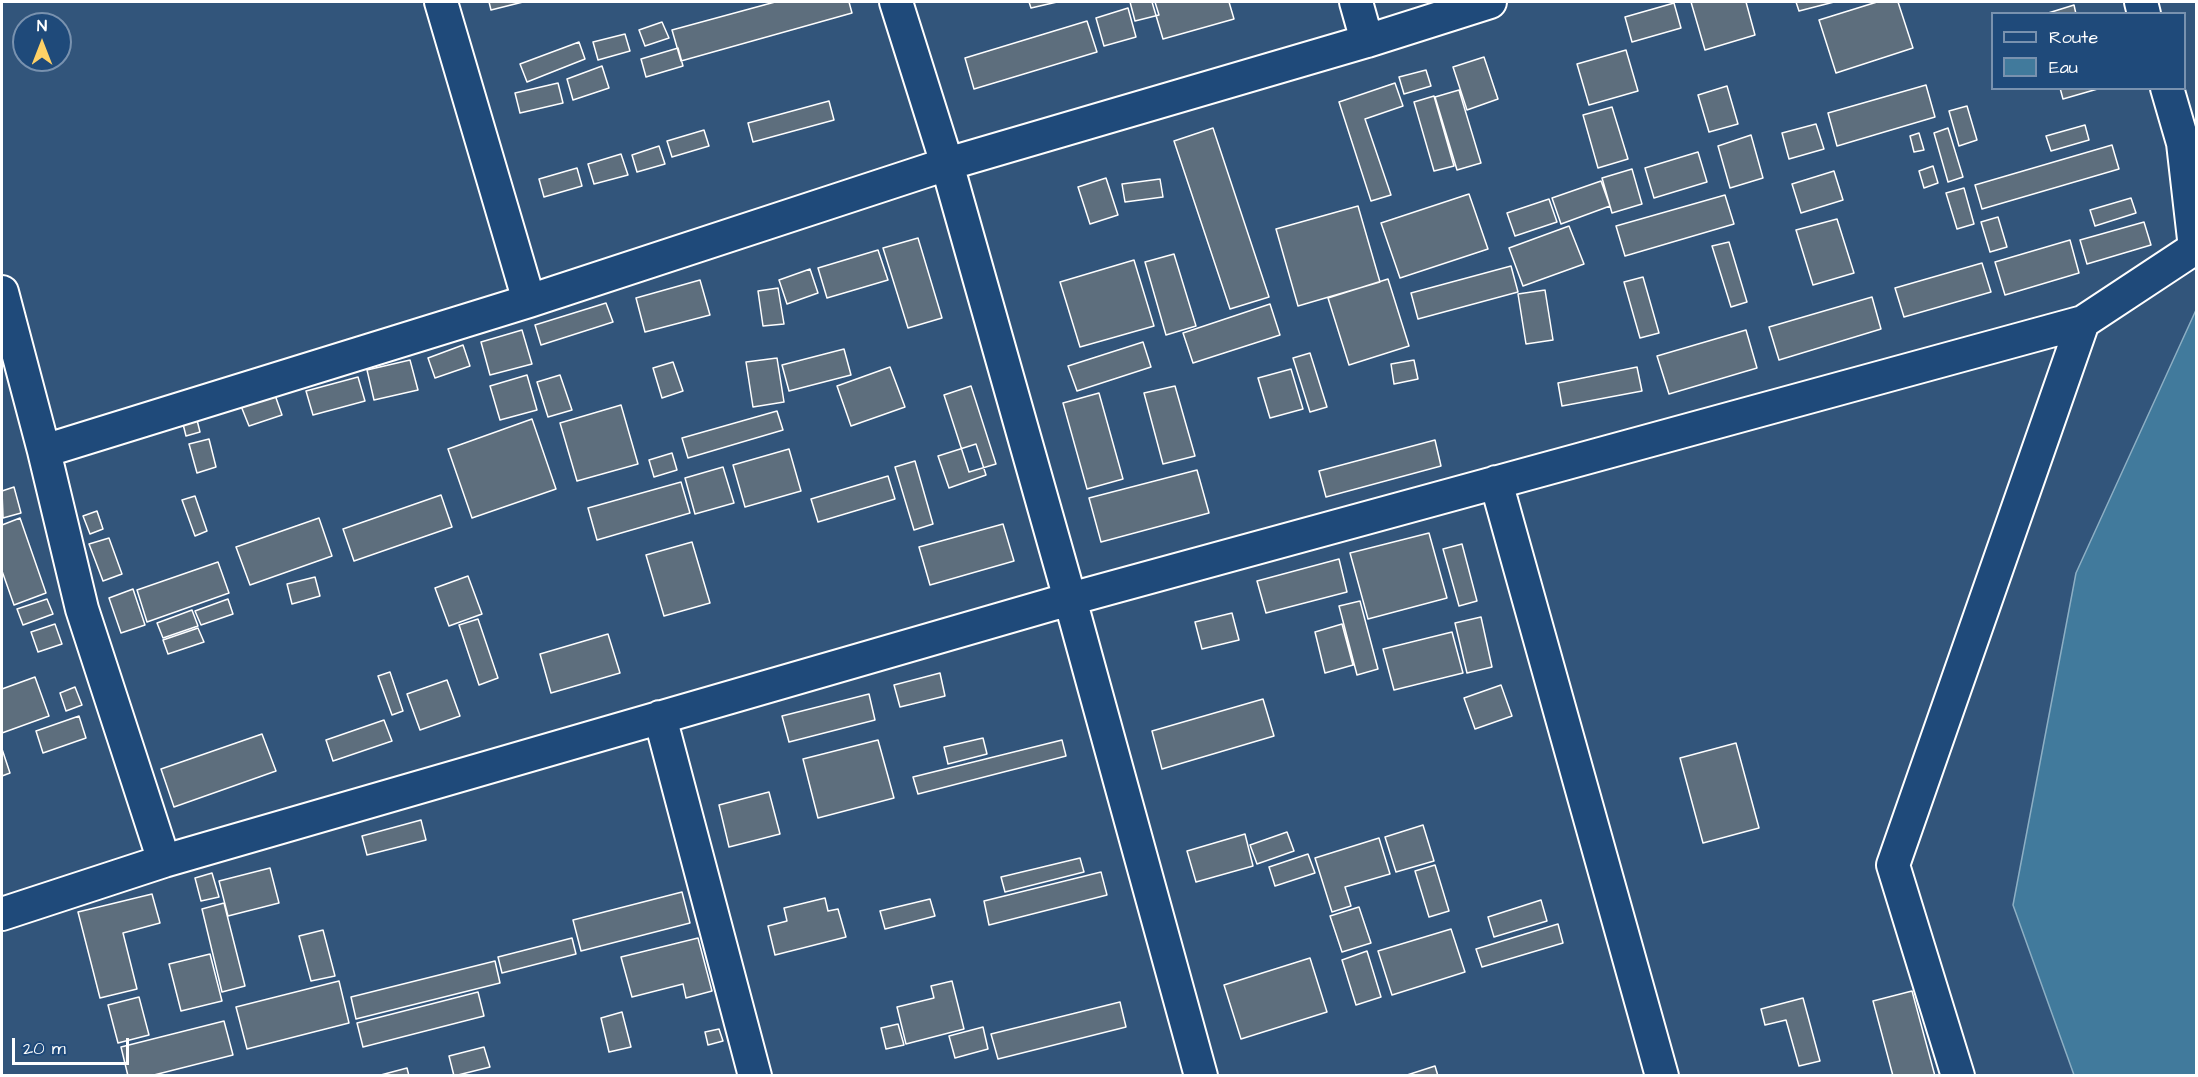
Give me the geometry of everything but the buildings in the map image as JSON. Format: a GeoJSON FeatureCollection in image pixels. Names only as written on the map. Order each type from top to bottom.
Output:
{"type":"FeatureCollection","features":[{"type":"Feature","properties":{"kind":"street"},"geometry":{"type":"LineString","coordinates":[[441,2],[529,301]]}},
{"type":"Feature","properties":{"kind":"street"},"geometry":{"type":"LineString","coordinates":[[897,2],[946,164],[1070,599],[1201,1076]]}},
{"type":"Feature","properties":{"kind":"street"},"geometry":{"type":"LineString","coordinates":[[1356,2],[1367,41]]}},
{"type":"Feature","properties":{"kind":"street"},"geometry":{"type":"LineString","coordinates":[[44,451],[529,301],[946,164],[1367,41],[1490,2]]}},
{"type":"Feature","properties":{"kind":"street"},"geometry":{"type":"LineString","coordinates":[[2,914],[164,861],[1070,599],[2083,322],[2195,248],[2183,143],[2168,90]]}},
{"type":"Feature","properties":{"kind":"street"},"geometry":{"type":"LineString","coordinates":[[2,292],[44,451],[82,609],[164,861]]}},
{"type":"Feature","properties":{"kind":"street"},"geometry":{"type":"LineString","coordinates":[[1958,1076],[1893,865],[2083,322]]}},
{"type":"Feature","properties":{"kind":"street"},"geometry":{"type":"LineString","coordinates":[[1496,482],[1662,1076]]}},
{"type":"Feature","properties":{"kind":"street"},"geometry":{"type":"LineString","coordinates":[[660,717],[755,1076]]}},
{"type":"Feature","properties":{"kind":"water"},"geometry":{"type":"Polygon","coordinates":[[[2196,310],[2196,1075],[2074,1075],[2013,905],[2076,573],[2196,310]]]}}]}
